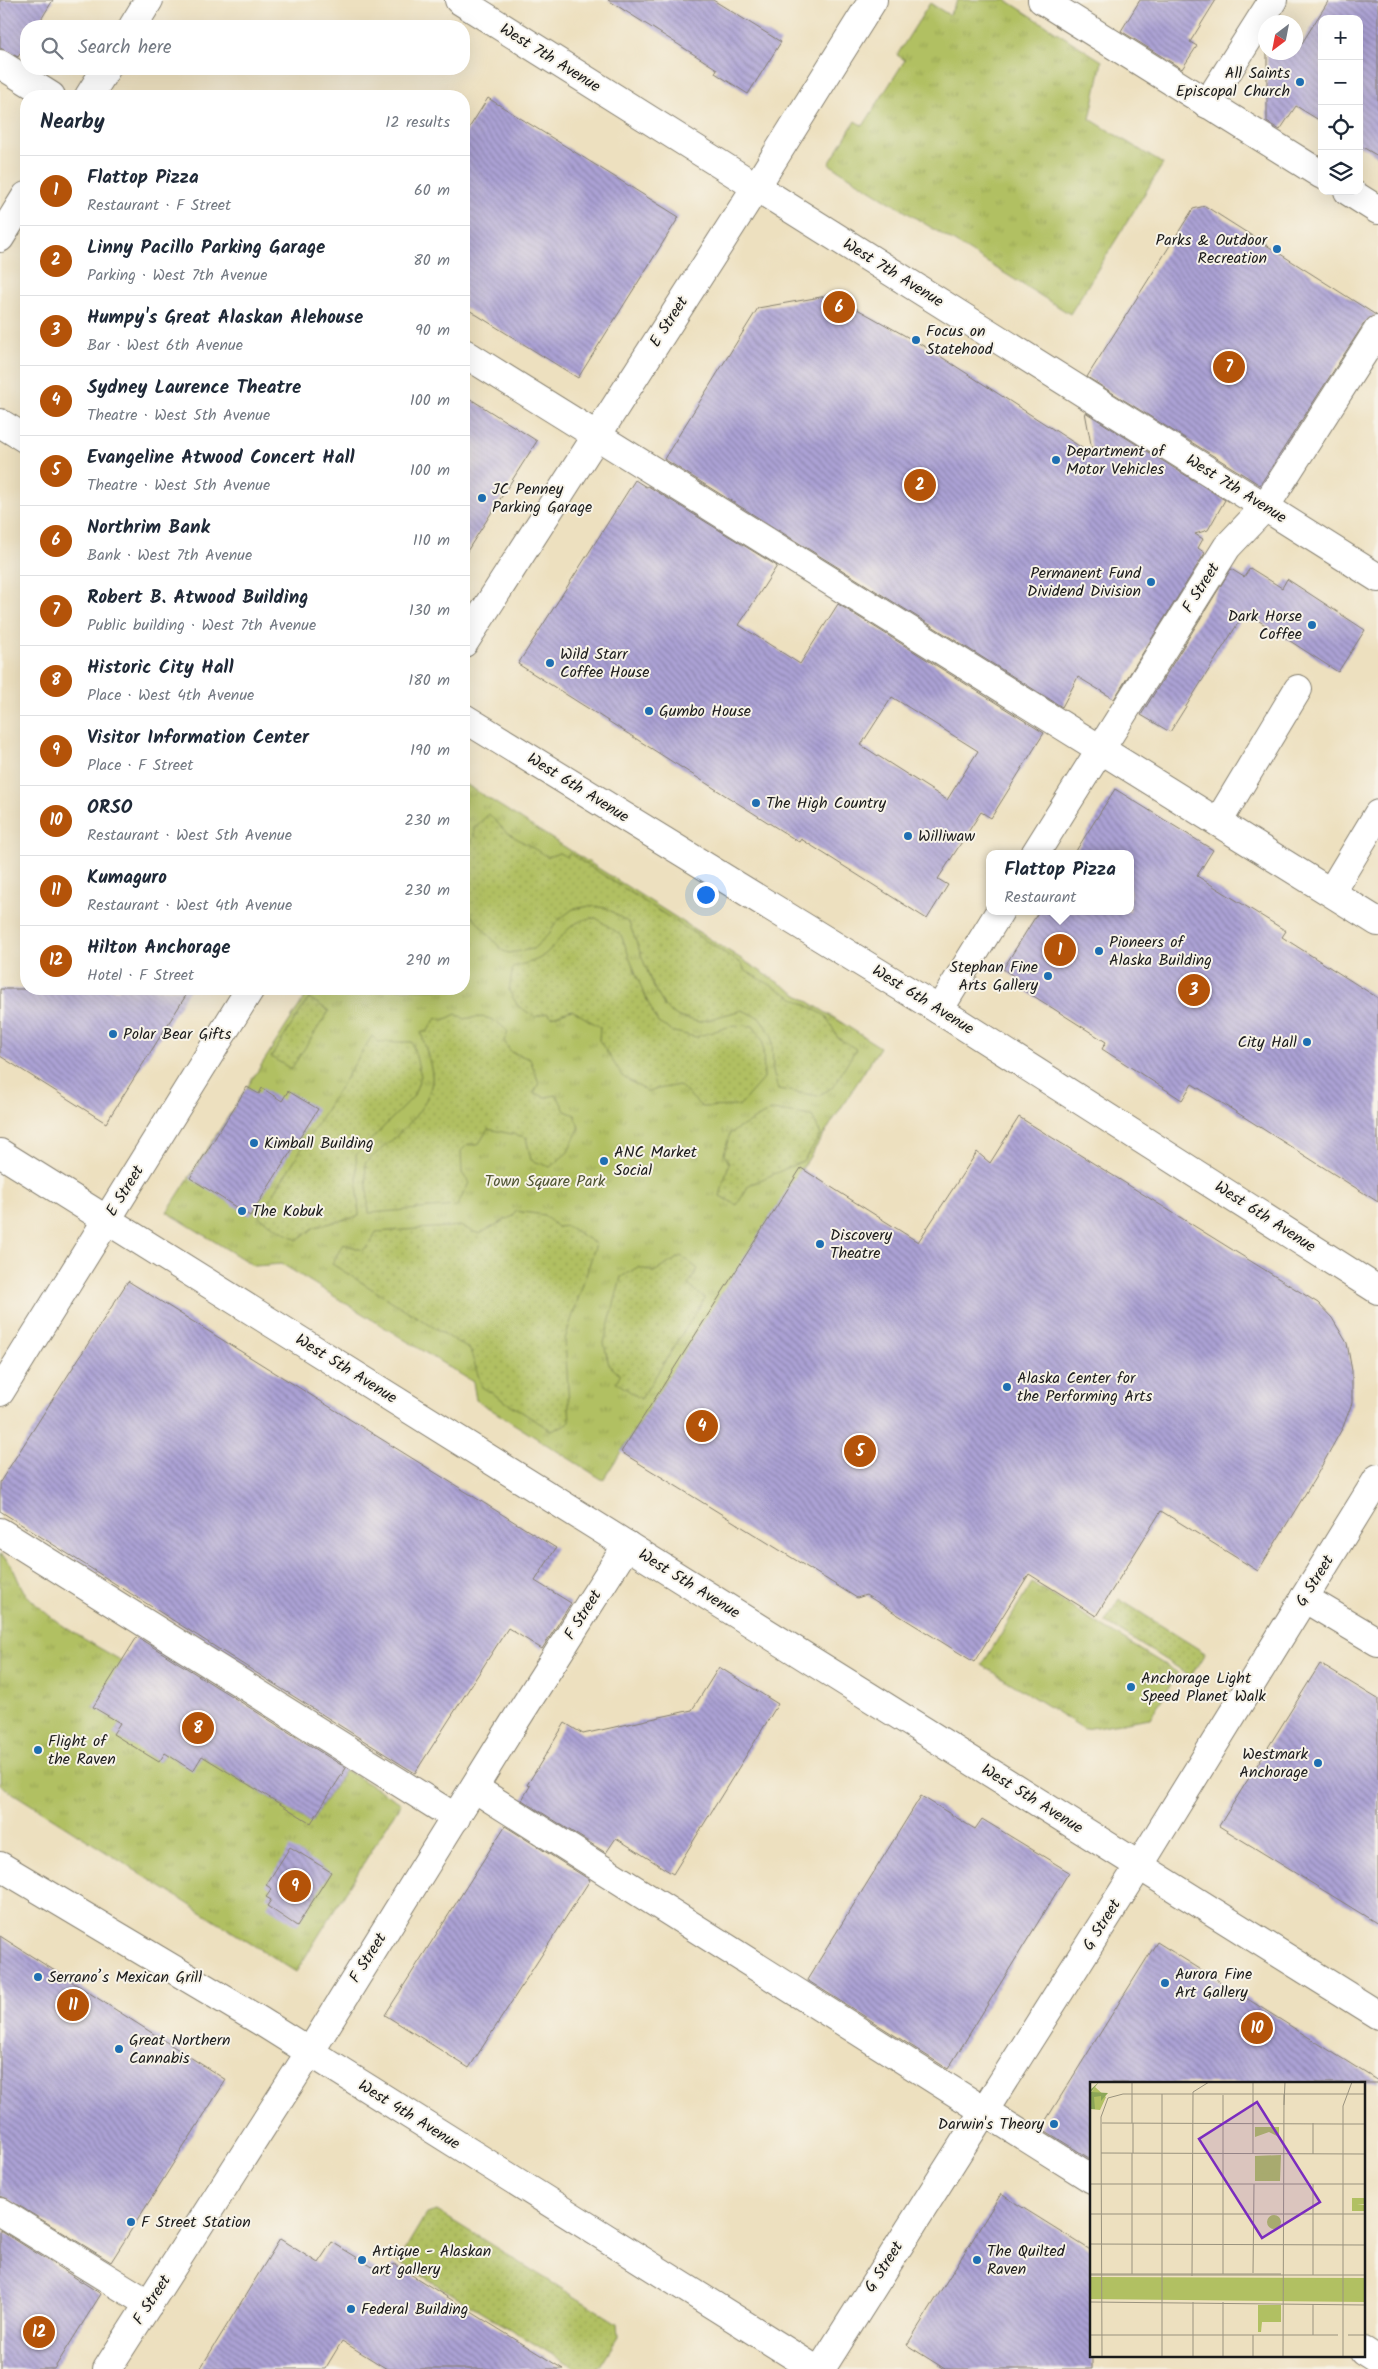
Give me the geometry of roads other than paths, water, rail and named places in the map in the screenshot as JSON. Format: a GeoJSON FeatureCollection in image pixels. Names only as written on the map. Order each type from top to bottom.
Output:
{"type":"FeatureCollection","features":[{"type":"Feature","properties":{"kind":"street"},"geometry":{"type":"LineString","coordinates":[[137,20],[149,0]]}},
{"type":"Feature","properties":{"kind":"street","name":"West 7th Avenue"},"geometry":{"type":"LineString","coordinates":[[459,0],[1378,578]]}},
{"type":"Feature","properties":{"kind":"street","name":"E Street"},"geometry":{"type":"LineString","coordinates":[[470,634],[756,187],[873,0]]}},
{"type":"Feature","properties":{"kind":"street"},"geometry":{"type":"LineString","coordinates":[[1042,0],[1318,173]]}},
{"type":"Feature","properties":{"kind":"street"},"geometry":{"type":"LineString","coordinates":[[1207,104],[1273,0]]}},
{"type":"Feature","properties":{"kind":"street"},"geometry":{"type":"LineString","coordinates":[[0,64],[41,90]]}},
{"type":"Feature","properties":{"kind":"street"},"geometry":{"type":"LineString","coordinates":[[93,90],[102,75]]}},
{"type":"Feature","properties":{"kind":"street"},"geometry":{"type":"LineString","coordinates":[[1354,195],[1378,210]]}},
{"type":"Feature","properties":{"kind":"street"},"geometry":{"type":"LineString","coordinates":[[0,238],[20,206]]}},
{"type":"Feature","properties":{"kind":"street","name":"F Street"},"geometry":{"type":"LineString","coordinates":[[1037,850],[1227,547],[1265,507],[1378,330]]}},
{"type":"Feature","properties":{"kind":"street"},"geometry":{"type":"LineString","coordinates":[[470,357],[1378,922]]}},
{"type":"Feature","properties":{"kind":"street"},"geometry":{"type":"LineString","coordinates":[[0,423],[20,435]]}},
{"type":"Feature","properties":{"kind":"street"},"geometry":{"type":"LineString","coordinates":[[1218,822],[1298,689]]}},
{"type":"Feature","properties":{"kind":"street","name":"West 6th Avenue"},"geometry":{"type":"LineString","coordinates":[[470,722],[939,1010],[1378,1290]]}},
{"type":"Feature","properties":{"kind":"street"},"geometry":{"type":"LineString","coordinates":[[1330,892],[1378,814]]}},
{"type":"Feature","properties":{"kind":"street"},"geometry":{"type":"LineString","coordinates":[[939,1010],[998,915]]}},
{"type":"Feature","properties":{"kind":"street","name":"E Street"},"geometry":{"type":"LineString","coordinates":[[0,1392],[246,995]]}},
{"type":"Feature","properties":{"kind":"street","name":"West 5th Avenue"},"geometry":{"type":"LineString","coordinates":[[0,1153],[1378,2015]]}},
{"type":"Feature","properties":{"kind":"street","name":"G Street"},"geometry":{"type":"LineString","coordinates":[[821,2369],[1139,1866],[1378,1478]]}},
{"type":"Feature","properties":{"kind":"street"},"geometry":{"type":"LineString","coordinates":[[0,1532],[456,1818]]}},
{"type":"Feature","properties":{"kind":"street","name":"F Street"},"geometry":{"type":"LineString","coordinates":[[107,2369],[310,2052],[627,1546]]}},
{"type":"Feature","properties":{"kind":"street"},"geometry":{"type":"LineString","coordinates":[[1304,1598],[1378,1642]]}},
{"type":"Feature","properties":{"kind":"street"},"geometry":{"type":"LineString","coordinates":[[474,1788],[1090,2178]]}},
{"type":"Feature","properties":{"kind":"street","name":"West 4th Avenue"},"geometry":{"type":"LineString","coordinates":[[0,1866],[310,2052],[815,2369]]}},
{"type":"Feature","properties":{"kind":"street"},"geometry":{"type":"LineString","coordinates":[[0,2212],[149,2304]]}},
{"type":"Feature","properties":{"kind":"street"},"geometry":{"type":"LineString","coordinates":[[1366,2352],[1378,2360]]}},
{"type":"Feature","properties":{"kind":"place","name":"All Saints Episcopal Church"},"geometry":{"type":"Point","coordinates":[1300,82]}},
{"type":"Feature","properties":{"kind":"place","name":"Parks & Outdoor Recreation"},"geometry":{"type":"Point","coordinates":[1277,249]}},
{"type":"Feature","properties":{"kind":"place","name":"Northrim Bank"},"geometry":{"type":"Point","coordinates":[839,307]}},
{"type":"Feature","properties":{"kind":"place","name":"Focus on Statehood"},"geometry":{"type":"Point","coordinates":[916,340]}},
{"type":"Feature","properties":{"kind":"place","name":"Robert B. Atwood Building"},"geometry":{"type":"Point","coordinates":[1229,367]}},
{"type":"Feature","properties":{"kind":"place","name":"Department of Motor Vehicles"},"geometry":{"type":"Point","coordinates":[1056,460]}},
{"type":"Feature","properties":{"kind":"place","name":"Linny Pacillo Parking Garage"},"geometry":{"type":"Point","coordinates":[920,485]}},
{"type":"Feature","properties":{"kind":"place","name":"JC Penney Parking Garage"},"geometry":{"type":"Point","coordinates":[482,498]}},
{"type":"Feature","properties":{"kind":"place","name":"Permanent Fund Dividend Division"},"geometry":{"type":"Point","coordinates":[1151,582]}},
{"type":"Feature","properties":{"kind":"place","name":"Dark Horse Coffee"},"geometry":{"type":"Point","coordinates":[1312,625]}},
{"type":"Feature","properties":{"kind":"place","name":"Wild Starr Coffee House"},"geometry":{"type":"Point","coordinates":[550,663]}},
{"type":"Feature","properties":{"kind":"place","name":"Gumbo House"},"geometry":{"type":"Point","coordinates":[649,711]}},
{"type":"Feature","properties":{"kind":"place","name":"The High Country"},"geometry":{"type":"Point","coordinates":[756,803]}},
{"type":"Feature","properties":{"kind":"place","name":"Williwaw"},"geometry":{"type":"Point","coordinates":[908,836]}},
{"type":"Feature","properties":{"kind":"place","name":"Flattop Pizza"},"geometry":{"type":"Point","coordinates":[1060,950]}},
{"type":"Feature","properties":{"kind":"place","name":"Pioneers of Alaska Building"},"geometry":{"type":"Point","coordinates":[1099,951]}},
{"type":"Feature","properties":{"kind":"place","name":"Stephan Fine Arts Gallery"},"geometry":{"type":"Point","coordinates":[1048,976]}},
{"type":"Feature","properties":{"kind":"place","name":"Humpy's Great Alaskan Alehouse"},"geometry":{"type":"Point","coordinates":[1194,990]}},
{"type":"Feature","properties":{"kind":"place","name":"Polar Bear Gifts"},"geometry":{"type":"Point","coordinates":[113,1034]}},
{"type":"Feature","properties":{"kind":"place","name":"City Hall"},"geometry":{"type":"Point","coordinates":[1307,1042]}},
{"type":"Feature","properties":{"kind":"place","name":"Kimball Building"},"geometry":{"type":"Point","coordinates":[254,1143]}},
{"type":"Feature","properties":{"kind":"place","name":"ANC Market Social"},"geometry":{"type":"Point","coordinates":[604,1161]}},
{"type":"Feature","properties":{"kind":"place","name":"The Kobuk"},"geometry":{"type":"Point","coordinates":[242,1211]}},
{"type":"Feature","properties":{"kind":"place","name":"Discovery Theatre"},"geometry":{"type":"Point","coordinates":[820,1244]}},
{"type":"Feature","properties":{"kind":"place","name":"Alaska Center for the Performing Arts"},"geometry":{"type":"Point","coordinates":[1007,1387]}},
{"type":"Feature","properties":{"kind":"place","name":"Sydney Laurence Theatre"},"geometry":{"type":"Point","coordinates":[702,1426]}},
{"type":"Feature","properties":{"kind":"place","name":"Evangeline Atwood Concert Hall"},"geometry":{"type":"Point","coordinates":[860,1451]}},
{"type":"Feature","properties":{"kind":"place","name":"Anchorage Light Speed Planet Walk"},"geometry":{"type":"Point","coordinates":[1131,1687]}},
{"type":"Feature","properties":{"kind":"place","name":"Historic City Hall"},"geometry":{"type":"Point","coordinates":[198,1728]}},
{"type":"Feature","properties":{"kind":"place","name":"Flight of the Raven"},"geometry":{"type":"Point","coordinates":[38,1750]}},
{"type":"Feature","properties":{"kind":"place","name":"Westmark Anchorage"},"geometry":{"type":"Point","coordinates":[1318,1763]}},
{"type":"Feature","properties":{"kind":"place","name":"Visitor Information Center"},"geometry":{"type":"Point","coordinates":[295,1886]}},
{"type":"Feature","properties":{"kind":"place","name":"Serrano’s Mexican Grill"},"geometry":{"type":"Point","coordinates":[38,1977]}},
{"type":"Feature","properties":{"kind":"place","name":"Aurora Fine Art Gallery"},"geometry":{"type":"Point","coordinates":[1165,1983]}},
{"type":"Feature","properties":{"kind":"place","name":"Kumaguro"},"geometry":{"type":"Point","coordinates":[73,2005]}},
{"type":"Feature","properties":{"kind":"place","name":"ORSO"},"geometry":{"type":"Point","coordinates":[1257,2028]}},
{"type":"Feature","properties":{"kind":"place","name":"Great Northern Cannabis"},"geometry":{"type":"Point","coordinates":[119,2049]}},
{"type":"Feature","properties":{"kind":"place","name":"Darwin's Theory"},"geometry":{"type":"Point","coordinates":[1054,2124]}},
{"type":"Feature","properties":{"kind":"place","name":"F Street Station"},"geometry":{"type":"Point","coordinates":[131,2222]}},
{"type":"Feature","properties":{"kind":"place","name":"Artique - Alaskan art gallery"},"geometry":{"type":"Point","coordinates":[362,2260]}},
{"type":"Feature","properties":{"kind":"place","name":"The Quilted Raven"},"geometry":{"type":"Point","coordinates":[977,2260]}},
{"type":"Feature","properties":{"kind":"place","name":"Federal Building"},"geometry":{"type":"Point","coordinates":[351,2309]}},
{"type":"Feature","properties":{"kind":"place","name":"Hilton Anchorage"},"geometry":{"type":"Point","coordinates":[39,2332]}},
{"type":"Feature","properties":{"kind":"park label","name":"Town Square Park"},"geometry":{"type":"Point","coordinates":[545,1181]}}]}
